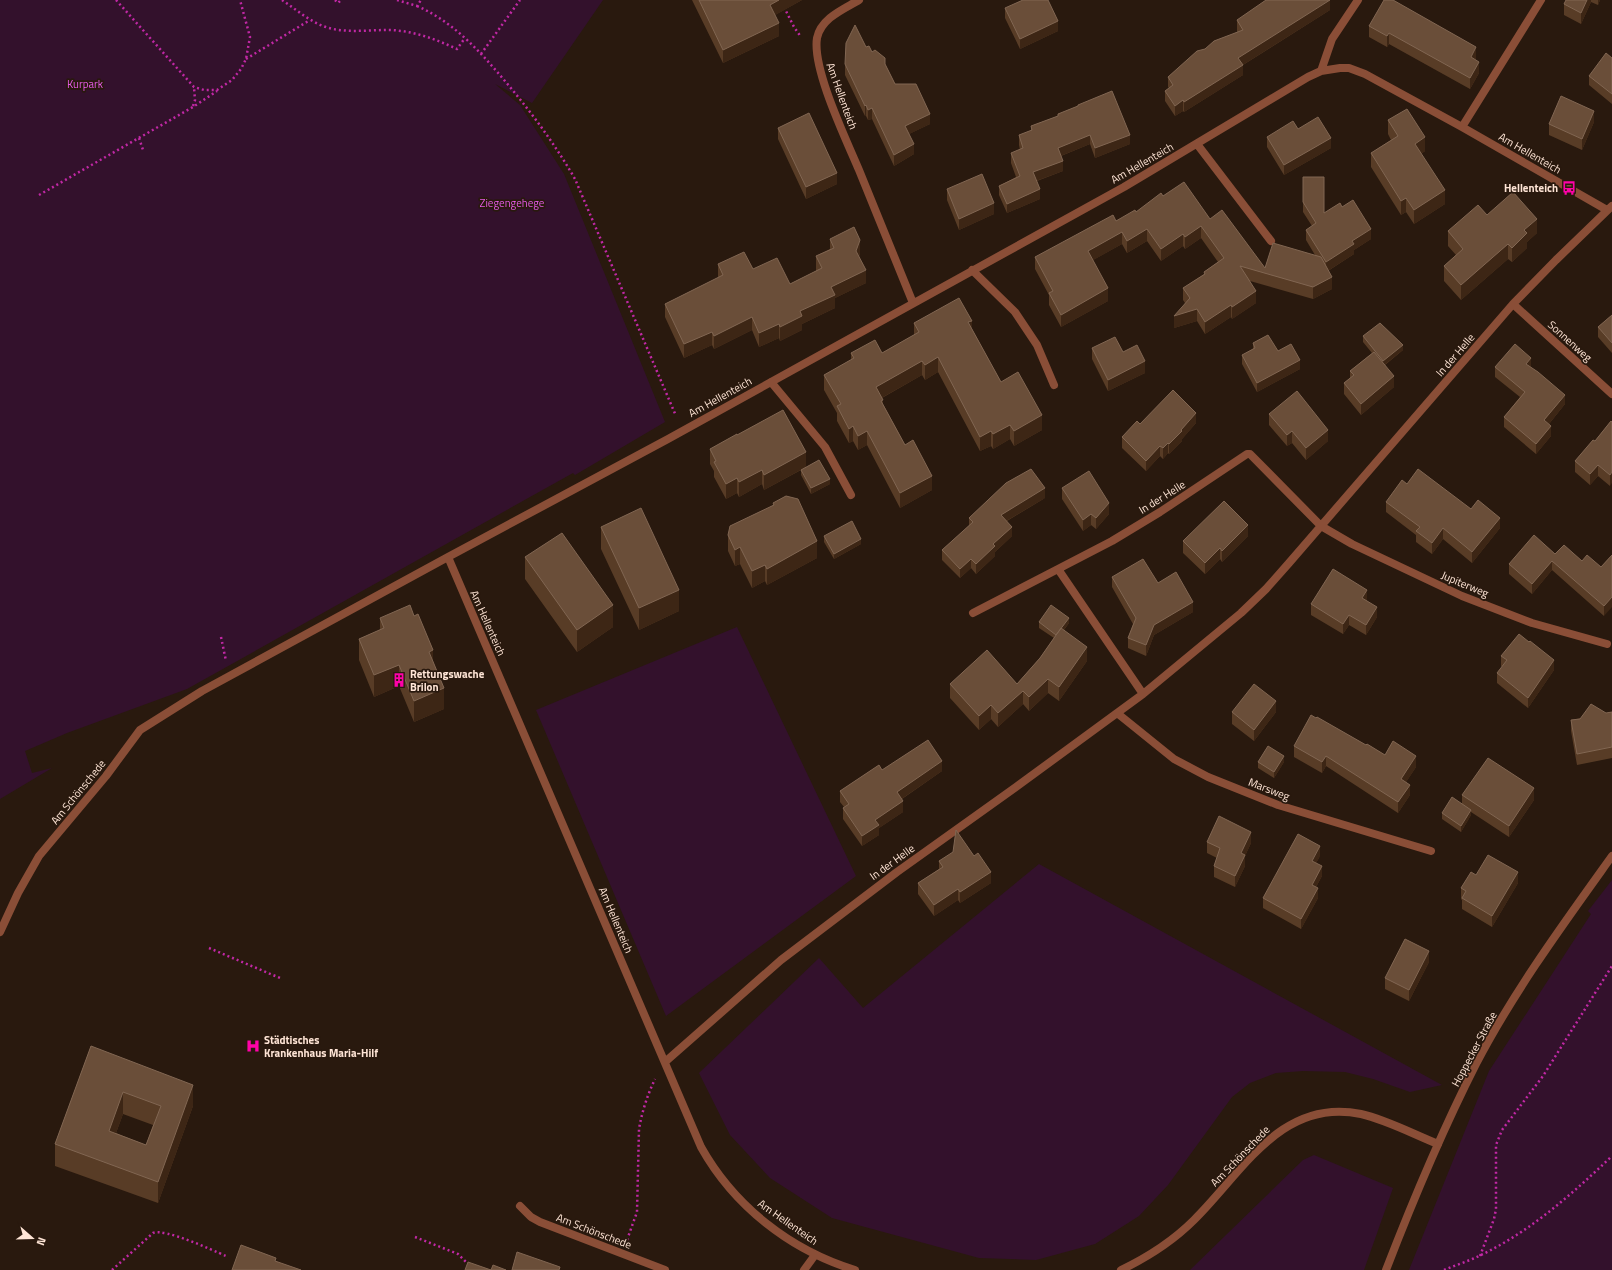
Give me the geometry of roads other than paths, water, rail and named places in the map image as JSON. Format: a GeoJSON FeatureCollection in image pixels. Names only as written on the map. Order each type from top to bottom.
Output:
{"type":"FeatureCollection","features":[{"type":"Feature","properties":{"kind":"street","name":"Am Hellenteich"},"geometry":{"type":"LineString","coordinates":[[859,0],[826,21],[818,36],[817,58],[829,98],[913,303]]}},
{"type":"Feature","properties":{"kind":"street"},"geometry":{"type":"LineString","coordinates":[[1321,71],[1332,39],[1358,0]]}},
{"type":"Feature","properties":{"kind":"street"},"geometry":{"type":"LineString","coordinates":[[1462,127],[1541,0]]}},
{"type":"Feature","properties":{"kind":"street","name":"Am Hellenteich"},"geometry":{"type":"LineString","coordinates":[[202,692],[682,431],[1124,187],[1271,101],[1298,83],[1321,71],[1340,68],[1357,70],[1609,208]]}},
{"type":"Feature","properties":{"kind":"street"},"geometry":{"type":"LineString","coordinates":[[1197,144],[1271,241]]}},
{"type":"Feature","properties":{"kind":"street","name":"In der Helle"},"geometry":{"type":"LineString","coordinates":[[665,1062],[782,960],[897,872],[1143,694],[1241,614],[1266,590],[1513,304],[1609,208]]}},
{"type":"Feature","properties":{"kind":"street"},"geometry":{"type":"LineString","coordinates":[[972,270],[1014,312],[1037,345],[1054,385]]}},
{"type":"Feature","properties":{"kind":"street","name":"Sonnenweg"},"geometry":{"type":"LineString","coordinates":[[1513,304],[1612,394]]}},
{"type":"Feature","properties":{"kind":"street"},"geometry":{"type":"LineString","coordinates":[[771,382],[825,447],[851,496]]}},
{"type":"Feature","properties":{"kind":"street","name":"In der Helle"},"geometry":{"type":"LineString","coordinates":[[973,613],[1112,540],[1160,512],[1247,454],[1253,456],[1321,526]]}},
{"type":"Feature","properties":{"kind":"street","name":"Jupiterweg"},"geometry":{"type":"LineString","coordinates":[[1321,526],[1352,544],[1462,596],[1532,623],[1607,644]]}},
{"type":"Feature","properties":{"kind":"street","name":"Am Hellenteich"},"geometry":{"type":"LineString","coordinates":[[448,557],[701,1147],[714,1170],[723,1182],[751,1211],[796,1244],[814,1254]]}},
{"type":"Feature","properties":{"kind":"street"},"geometry":{"type":"LineString","coordinates":[[1058,569],[1143,694]]}},
{"type":"Feature","properties":{"kind":"street","name":"Am Schönschede"},"geometry":{"type":"LineString","coordinates":[[0,932],[18,893],[39,856],[106,776],[140,730],[202,692]]}},
{"type":"Feature","properties":{"kind":"street","name":"Marsweg"},"geometry":{"type":"LineString","coordinates":[[1117,713],[1174,759],[1208,777],[1278,805],[1431,852]]}},
{"type":"Feature","properties":{"kind":"street","name":"Hoppecker Straße"},"geometry":{"type":"LineString","coordinates":[[1386,1270],[1438,1144],[1476,1064],[1508,1009],[1544,953],[1612,856]]}},
{"type":"Feature","properties":{"kind":"street","name":"Am Schönschede"},"geometry":{"type":"LineString","coordinates":[[1122,1270],[1149,1255],[1176,1237],[1212,1202],[1263,1144],[1287,1126],[1306,1117],[1325,1112],[1360,1114],[1374,1118],[1438,1144]]}},
{"type":"Feature","properties":{"kind":"street","name":"Am Schönschede"},"geometry":{"type":"LineString","coordinates":[[520,1206],[531,1217],[540,1222],[665,1270]]}},
{"type":"Feature","properties":{"kind":"street"},"geometry":{"type":"LineString","coordinates":[[804,1270],[814,1254],[855,1270]]}},
{"type":"Feature","properties":{"kind":"place","name":"Hellenteich"},"geometry":{"type":"Point","coordinates":[1569,188]}},
{"type":"Feature","properties":{"kind":"place","name":"Rettungswache Brilon"},"geometry":{"type":"Point","coordinates":[399,680]}},
{"type":"Feature","properties":{"kind":"place","name":"Städtisches Krankenhaus Maria-Hilf"},"geometry":{"type":"Point","coordinates":[253,1046]}},
{"type":"Feature","properties":{"kind":"park label","name":"Kurpark"},"geometry":{"type":"Point","coordinates":[85,84]}},
{"type":"Feature","properties":{"kind":"park label","name":"Ziegengehege"},"geometry":{"type":"Point","coordinates":[512,203]}}]}
